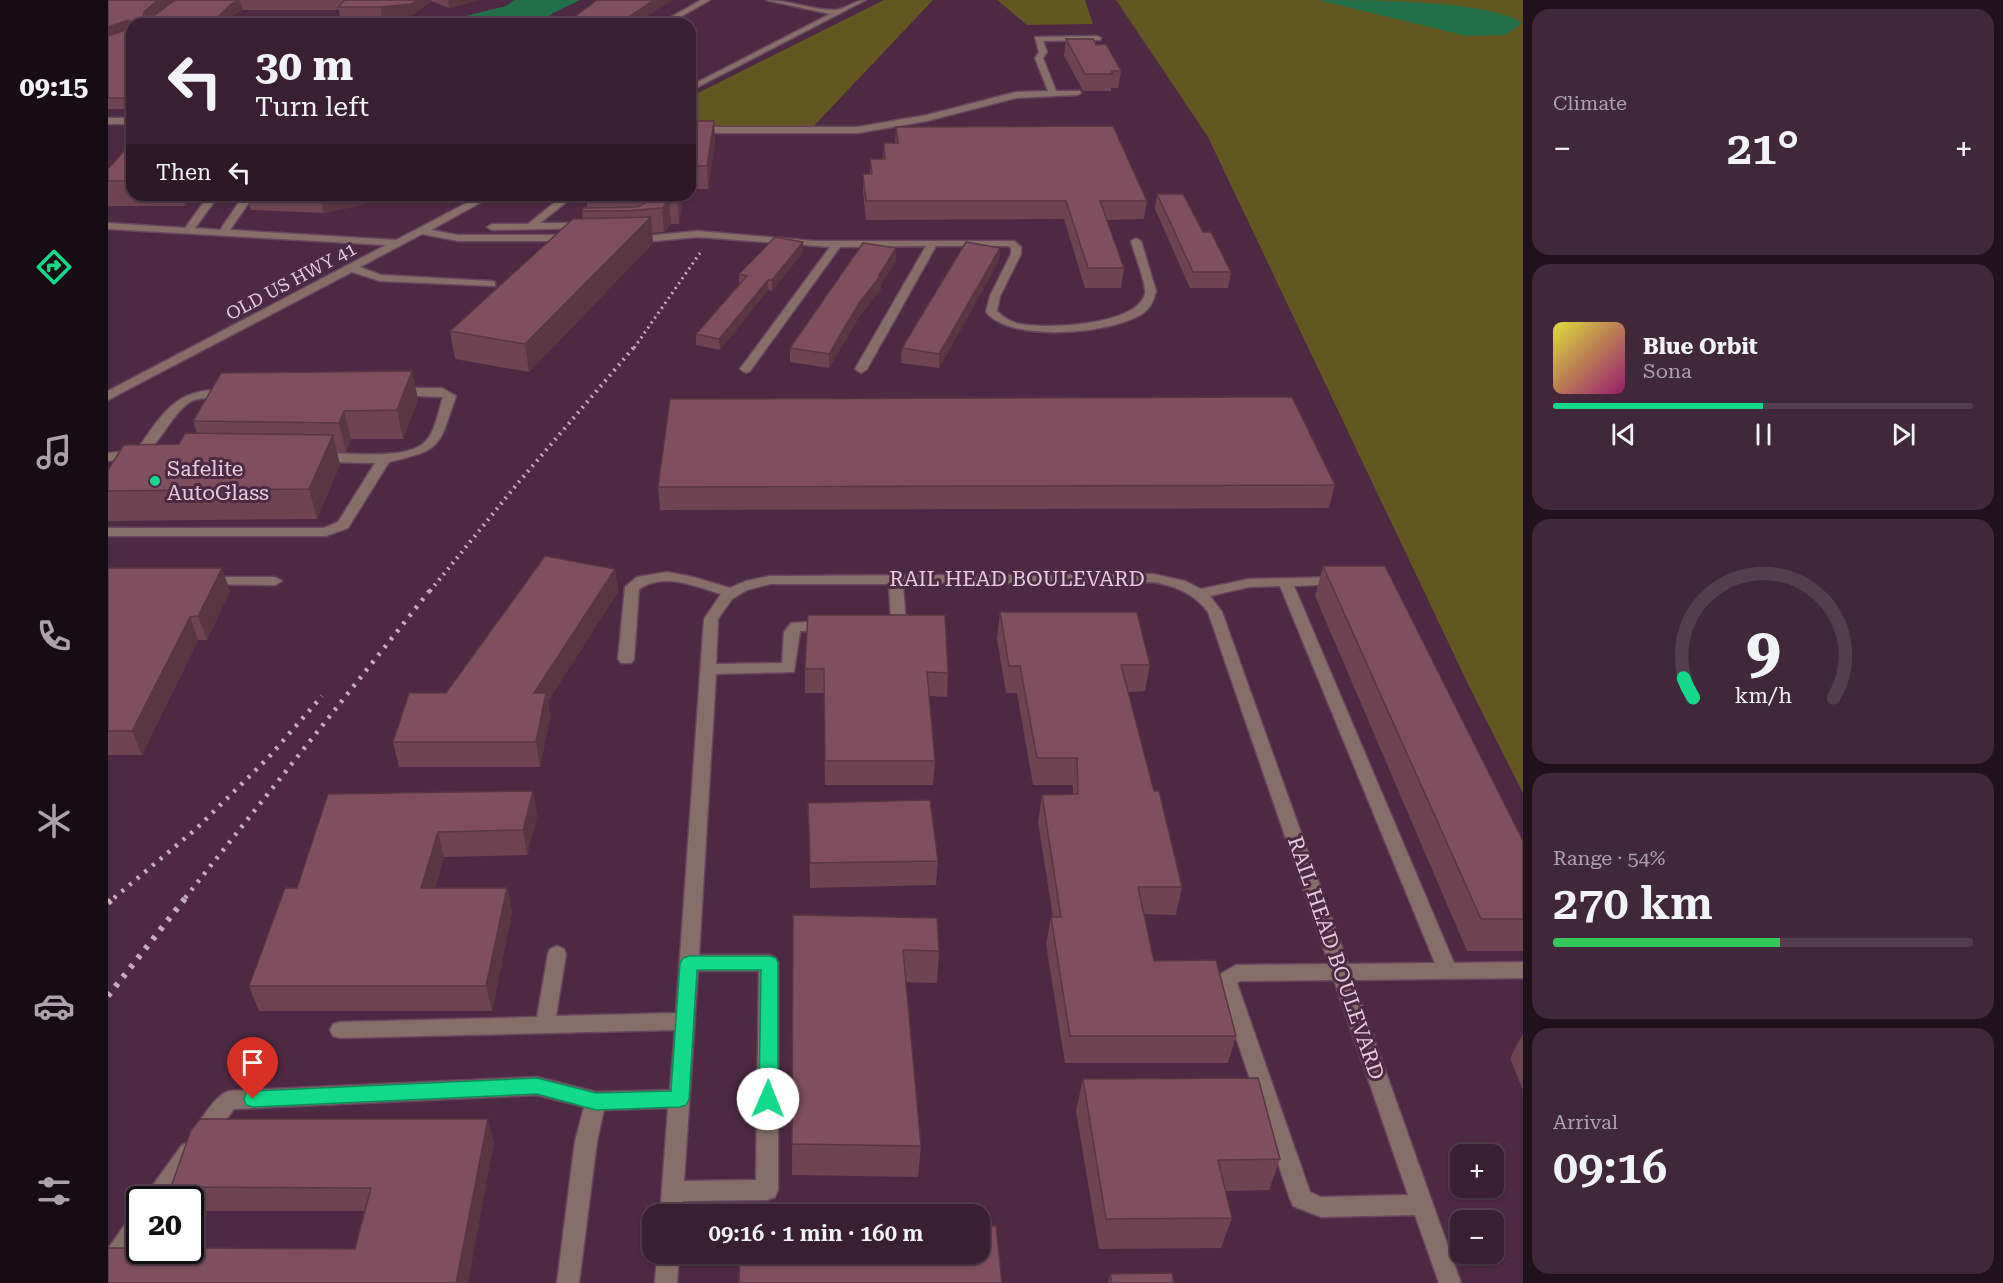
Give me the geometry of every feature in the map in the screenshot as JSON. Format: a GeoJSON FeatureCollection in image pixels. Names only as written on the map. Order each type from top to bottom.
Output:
{"type":"FeatureCollection","features":[{"type":"Feature","properties":{"kind":"street"},"geometry":{"type":"LineString","coordinates":[[674,18],[706,0]]}},
{"type":"Feature","properties":{"kind":"street"},"geometry":{"type":"LineString","coordinates":[[773,0],[837,13]]}},
{"type":"Feature","properties":{"kind":"street"},"geometry":{"type":"LineString","coordinates":[[845,2],[858,2]]}},
{"type":"Feature","properties":{"kind":"street"},"geometry":{"type":"LineString","coordinates":[[696,86],[858,2]]}},
{"type":"Feature","properties":{"kind":"street"},"geometry":{"type":"LineString","coordinates":[[1053,93],[1039,58],[1042,52],[1038,39],[1097,38]]}},
{"type":"Feature","properties":{"kind":"street"},"geometry":{"type":"LineString","coordinates":[[696,130],[858,130],[927,118],[1016,95],[1077,93]]}},
{"type":"Feature","properties":{"kind":"street"},"geometry":{"type":"LineString","coordinates":[[108,121],[126,121]]}},
{"type":"Feature","properties":{"kind":"street"},"geometry":{"type":"LineString","coordinates":[[187,232],[210,201]]}},
{"type":"Feature","properties":{"kind":"street"},"geometry":{"type":"LineString","coordinates":[[223,233],[245,201]]}},
{"type":"Feature","properties":{"kind":"street","name":"OLD US HWY 41"},"geometry":{"type":"LineString","coordinates":[[108,396],[478,201]]}},
{"type":"Feature","properties":{"kind":"street"},"geometry":{"type":"LineString","coordinates":[[531,226],[562,201]]}},
{"type":"Feature","properties":{"kind":"street"},"geometry":{"type":"LineString","coordinates":[[492,227],[596,225]]}},
{"type":"Feature","properties":{"kind":"street"},"geometry":{"type":"LineString","coordinates":[[108,226],[399,243]]}},
{"type":"Feature","properties":{"kind":"street"},"geometry":{"type":"LineString","coordinates":[[422,231],[458,238],[584,238]]}},
{"type":"Feature","properties":{"kind":"street"},"geometry":{"type":"LineString","coordinates":[[617,240],[660,239],[698,234],[837,244],[1005,243],[1014,245],[1016,254],[995,296],[990,312],[996,320],[1007,325],[1043,329],[1110,321],[1137,313],[1143,308],[1152,291],[1136,241]]}},
{"type":"Feature","properties":{"kind":"street"},"geometry":{"type":"LineString","coordinates":[[861,369],[933,243]]}},
{"type":"Feature","properties":{"kind":"street"},"geometry":{"type":"LineString","coordinates":[[746,369],[837,244]]}},
{"type":"Feature","properties":{"kind":"street"},"geometry":{"type":"LineString","coordinates":[[351,268],[380,278],[408,282],[491,284]]}},
{"type":"Feature","properties":{"kind":"street"},"geometry":{"type":"LineString","coordinates":[[301,458],[384,459],[418,452],[434,441],[450,396],[442,392],[383,392]]}},
{"type":"Feature","properties":{"kind":"street"},"geometry":{"type":"LineString","coordinates":[[134,455],[142,451],[184,400],[207,394],[242,393]]}},
{"type":"Feature","properties":{"kind":"street"},"geometry":{"type":"LineString","coordinates":[[108,457],[158,455]]}},
{"type":"Feature","properties":{"kind":"street"},"geometry":{"type":"LineString","coordinates":[[108,532],[326,532],[343,525],[384,459]]}},
{"type":"Feature","properties":{"kind":"street"},"geometry":{"type":"LineString","coordinates":[[626,659],[633,587],[642,578],[671,576],[731,592]]}},
{"type":"Feature","properties":{"kind":"street","name":"RAIL HEAD BOULEVARD"},"geometry":{"type":"LineString","coordinates":[[731,592],[754,582],[770,580],[1153,578],[1183,585],[1199,594],[1215,612],[1450,1283]]}},
{"type":"Feature","properties":{"kind":"street"},"geometry":{"type":"LineString","coordinates":[[876,625],[899,625],[896,579]]}},
{"type":"Feature","properties":{"kind":"street"},"geometry":{"type":"LineString","coordinates":[[1199,594],[1233,584],[1352,580]]}},
{"type":"Feature","properties":{"kind":"street"},"geometry":{"type":"LineString","coordinates":[[191,581],[275,581]]}},
{"type":"Feature","properties":{"kind":"street"},"geometry":{"type":"LineString","coordinates":[[1284,582],[1448,971]]}},
{"type":"Feature","properties":{"kind":"street"},"geometry":{"type":"LineString","coordinates":[[672,1204],[711,619],[716,606],[731,592]]}},
{"type":"Feature","properties":{"kind":"street"},"geometry":{"type":"LineString","coordinates":[[708,669],[789,668],[791,632],[796,626],[842,626]]}},
{"type":"Feature","properties":{"kind":"street"},"geometry":{"type":"LineString","coordinates":[[546,1025],[557,954]]}},
{"type":"Feature","properties":{"kind":"street"},"geometry":{"type":"LineString","coordinates":[[673,1191],[767,1190],[770,963],[689,963]]}},
{"type":"Feature","properties":{"kind":"street"},"geometry":{"type":"LineString","coordinates":[[1423,1204],[1322,1207],[1301,1199],[1227,980],[1236,973],[1523,970]]}},
{"type":"Feature","properties":{"kind":"street"},"geometry":{"type":"LineString","coordinates":[[340,1030],[685,1021]]}},
{"type":"Feature","properties":{"kind":"street"},"geometry":{"type":"LineString","coordinates":[[164,1186],[229,1100],[537,1086],[596,1101],[680,1099]]}},
{"type":"Feature","properties":{"kind":"street"},"geometry":{"type":"LineString","coordinates":[[568,1283],[586,1141],[596,1101]]}},
{"type":"Feature","properties":{"kind":"street"},"geometry":{"type":"LineString","coordinates":[[108,1269],[126,1242]]}},
{"type":"Feature","properties":{"kind":"street"},"geometry":{"type":"LineString","coordinates":[[666,1283],[667,1264]]}},
{"type":"Feature","properties":{"kind":"shaded area"},"geometry":{"type":"Polygon","coordinates":[[[514,0],[580,0],[547,18],[458,18],[506,6],[514,0]]]}},
{"type":"Feature","properties":{"kind":"shaded area"},"geometry":{"type":"Polygon","coordinates":[[[884,0],[933,0],[811,129],[696,131],[696,94],[884,0]]]}},
{"type":"Feature","properties":{"kind":"shaded area"},"geometry":{"type":"Polygon","coordinates":[[[997,0],[1085,0],[1093,24],[1027,25],[997,0]]]}},
{"type":"Feature","properties":{"kind":"shaded area"},"geometry":{"type":"Polygon","coordinates":[[[1116,0],[1523,0],[1523,793],[1469,686],[1208,137],[1116,0]]]}},
{"type":"Feature","properties":{"kind":"shaded area"},"geometry":{"type":"Polygon","coordinates":[[[1318,0],[1394,1],[1455,6],[1506,15],[1522,23],[1505,35],[1467,36],[1318,0]]]}},
{"type":"Feature","properties":{"kind":"building"},"geometry":{"type":"Polygon","coordinates":[[[108,0],[158,0],[143,15],[155,15],[175,0],[239,0],[231,4],[217,18],[126,18],[126,21],[108,27],[108,0]]]}},
{"type":"Feature","properties":{"kind":"building"},"geometry":{"type":"Polygon","coordinates":[[[345,0],[417,0],[411,4],[381,7],[338,7],[345,0]]]}},
{"type":"Feature","properties":{"kind":"building"},"geometry":{"type":"Polygon","coordinates":[[[597,0],[654,0],[627,18],[573,18],[597,0]]]}},
{"type":"Feature","properties":{"kind":"building"},"geometry":{"type":"Polygon","coordinates":[[[126,30],[126,98],[108,98],[108,36],[126,30]]]}},
{"type":"Feature","properties":{"kind":"building"},"geometry":{"type":"Polygon","coordinates":[[[1066,39],[1093,39],[1096,45],[1106,44],[1121,71],[1111,71],[1113,74],[1085,74],[1066,39]]]}},
{"type":"Feature","properties":{"kind":"building"},"geometry":{"type":"Polygon","coordinates":[[[696,121],[714,121],[707,166],[696,166],[696,121]]]}},
{"type":"Feature","properties":{"kind":"building"},"geometry":{"type":"Polygon","coordinates":[[[1113,126],[1147,201],[1100,201],[1124,268],[1088,268],[1066,201],[866,201],[863,174],[872,174],[870,159],[885,159],[884,143],[898,143],[896,127],[1113,126]]]}},
{"type":"Feature","properties":{"kind":"building"},"geometry":{"type":"Polygon","coordinates":[[[126,149],[126,181],[108,181],[108,169],[126,149]]]}},
{"type":"Feature","properties":{"kind":"building"},"geometry":{"type":"Polygon","coordinates":[[[1157,194],[1183,194],[1203,232],[1211,232],[1231,272],[1193,272],[1157,194]]]}},
{"type":"Feature","properties":{"kind":"building"},"geometry":{"type":"Polygon","coordinates":[[[643,201],[669,201],[662,208],[582,211],[583,208],[638,207],[645,203],[643,201]]]}},
{"type":"Feature","properties":{"kind":"building"},"geometry":{"type":"Polygon","coordinates":[[[651,217],[525,344],[450,331],[573,219],[651,217]]]}},
{"type":"Feature","properties":{"kind":"building"},"geometry":{"type":"Polygon","coordinates":[[[775,237],[803,242],[719,339],[696,334],[747,276],[739,274],[775,237]]]}},
{"type":"Feature","properties":{"kind":"building"},"geometry":{"type":"Polygon","coordinates":[[[966,242],[1000,248],[939,354],[902,348],[966,242]]]}},
{"type":"Feature","properties":{"kind":"building"},"geometry":{"type":"Polygon","coordinates":[[[863,243],[896,248],[879,275],[881,275],[859,303],[829,354],[790,348],[863,243]]]}},
{"type":"Feature","properties":{"kind":"building"},"geometry":{"type":"Polygon","coordinates":[[[412,371],[397,410],[344,411],[339,423],[193,421],[221,373],[412,371]]]}},
{"type":"Feature","properties":{"kind":"building"},"geometry":{"type":"Polygon","coordinates":[[[1292,397],[1335,485],[658,487],[670,399],[1292,397]]]}},
{"type":"Feature","properties":{"kind":"building"},"geometry":{"type":"Polygon","coordinates":[[[185,433],[333,435],[309,489],[108,491],[108,470],[124,445],[179,444],[185,433]]]}},
{"type":"Feature","properties":{"kind":"building"},"geometry":{"type":"Polygon","coordinates":[[[545,556],[615,569],[534,693],[546,693],[536,742],[393,742],[409,693],[446,693],[545,556]]]}},
{"type":"Feature","properties":{"kind":"building"},"geometry":{"type":"Polygon","coordinates":[[[1323,566],[1385,566],[1523,841],[1523,919],[1481,919],[1323,566]]]}},
{"type":"Feature","properties":{"kind":"building"},"geometry":{"type":"Polygon","coordinates":[[[108,568],[222,568],[198,616],[190,617],[132,731],[108,731],[108,568]]]}},
{"type":"Feature","properties":{"kind":"building"},"geometry":{"type":"Polygon","coordinates":[[[1000,612],[1137,612],[1150,665],[1121,665],[1154,791],[1159,791],[1182,887],[1138,887],[1154,961],[1216,960],[1236,1036],[1070,1036],[1051,917],[1061,917],[1042,795],[1078,794],[1077,758],[1037,758],[1020,666],[1009,666],[1000,612]]]}},
{"type":"Feature","properties":{"kind":"building"},"geometry":{"type":"Polygon","coordinates":[[[808,615],[945,615],[948,673],[927,672],[935,761],[825,761],[824,669],[805,669],[808,615]]]}},
{"type":"Feature","properties":{"kind":"building"},"geometry":{"type":"Polygon","coordinates":[[[533,791],[523,830],[438,832],[421,888],[507,888],[486,986],[249,986],[285,888],[297,888],[328,794],[533,791]]]}},
{"type":"Feature","properties":{"kind":"building"},"geometry":{"type":"Polygon","coordinates":[[[930,800],[938,861],[810,863],[808,803],[930,800]]]}},
{"type":"Feature","properties":{"kind":"building"},"geometry":{"type":"Polygon","coordinates":[[[793,915],[937,918],[939,951],[903,950],[921,1146],[792,1144],[793,915]]]}},
{"type":"Feature","properties":{"kind":"building"},"geometry":{"type":"Polygon","coordinates":[[[1258,1078],[1280,1159],[1218,1160],[1232,1218],[1106,1219],[1083,1079],[1258,1078]]]}},
{"type":"Feature","properties":{"kind":"building"},"geometry":{"type":"Polygon","coordinates":[[[200,1119],[488,1119],[456,1283],[108,1283],[108,1248],[126,1248],[126,1264],[204,1264],[204,1248],[355,1249],[371,1188],[171,1186],[191,1130],[200,1119]]]}},
{"type":"Feature","properties":{"kind":"building"},"geometry":{"type":"Polygon","coordinates":[[[990,1226],[996,1226],[1002,1283],[739,1283],[740,1264],[990,1264],[990,1226]]]}},
{"type":"Feature","properties":{"kind":"building"},"geometry":{"type":"Polygon","coordinates":[[[1172,1273],[1174,1283],[1112,1283],[1110,1274],[1172,1273]]]}},
{"type":"Feature","properties":{"kind":"railway"},"geometry":{"type":"LineString","coordinates":[[634,348],[700,253]]}},
{"type":"Feature","properties":{"kind":"railway"},"geometry":{"type":"LineString","coordinates":[[430,591],[518,483],[635,346]]}},
{"type":"Feature","properties":{"kind":"railway"},"geometry":{"type":"LineString","coordinates":[[185,898],[431,589]]}},
{"type":"Feature","properties":{"kind":"railway"},"geometry":{"type":"LineString","coordinates":[[114,898],[196,829],[268,758],[322,696]]}},
{"type":"Feature","properties":{"kind":"railway"},"geometry":{"type":"LineString","coordinates":[[108,903],[116,896]]}},
{"type":"Feature","properties":{"kind":"railway"},"geometry":{"type":"LineString","coordinates":[[108,996],[187,896]]}},
{"type":"Feature","properties":{"kind":"place","name":"Safelite AutoGlass"},"geometry":{"type":"Point","coordinates":[155,481]}},
{"type":"Feature","properties":{"kind":"route"},"geometry":{"type":"LineString","coordinates":[[253,1099],[537,1086],[596,1101],[680,1099],[689,963],[770,963],[768,1099]]}}]}
